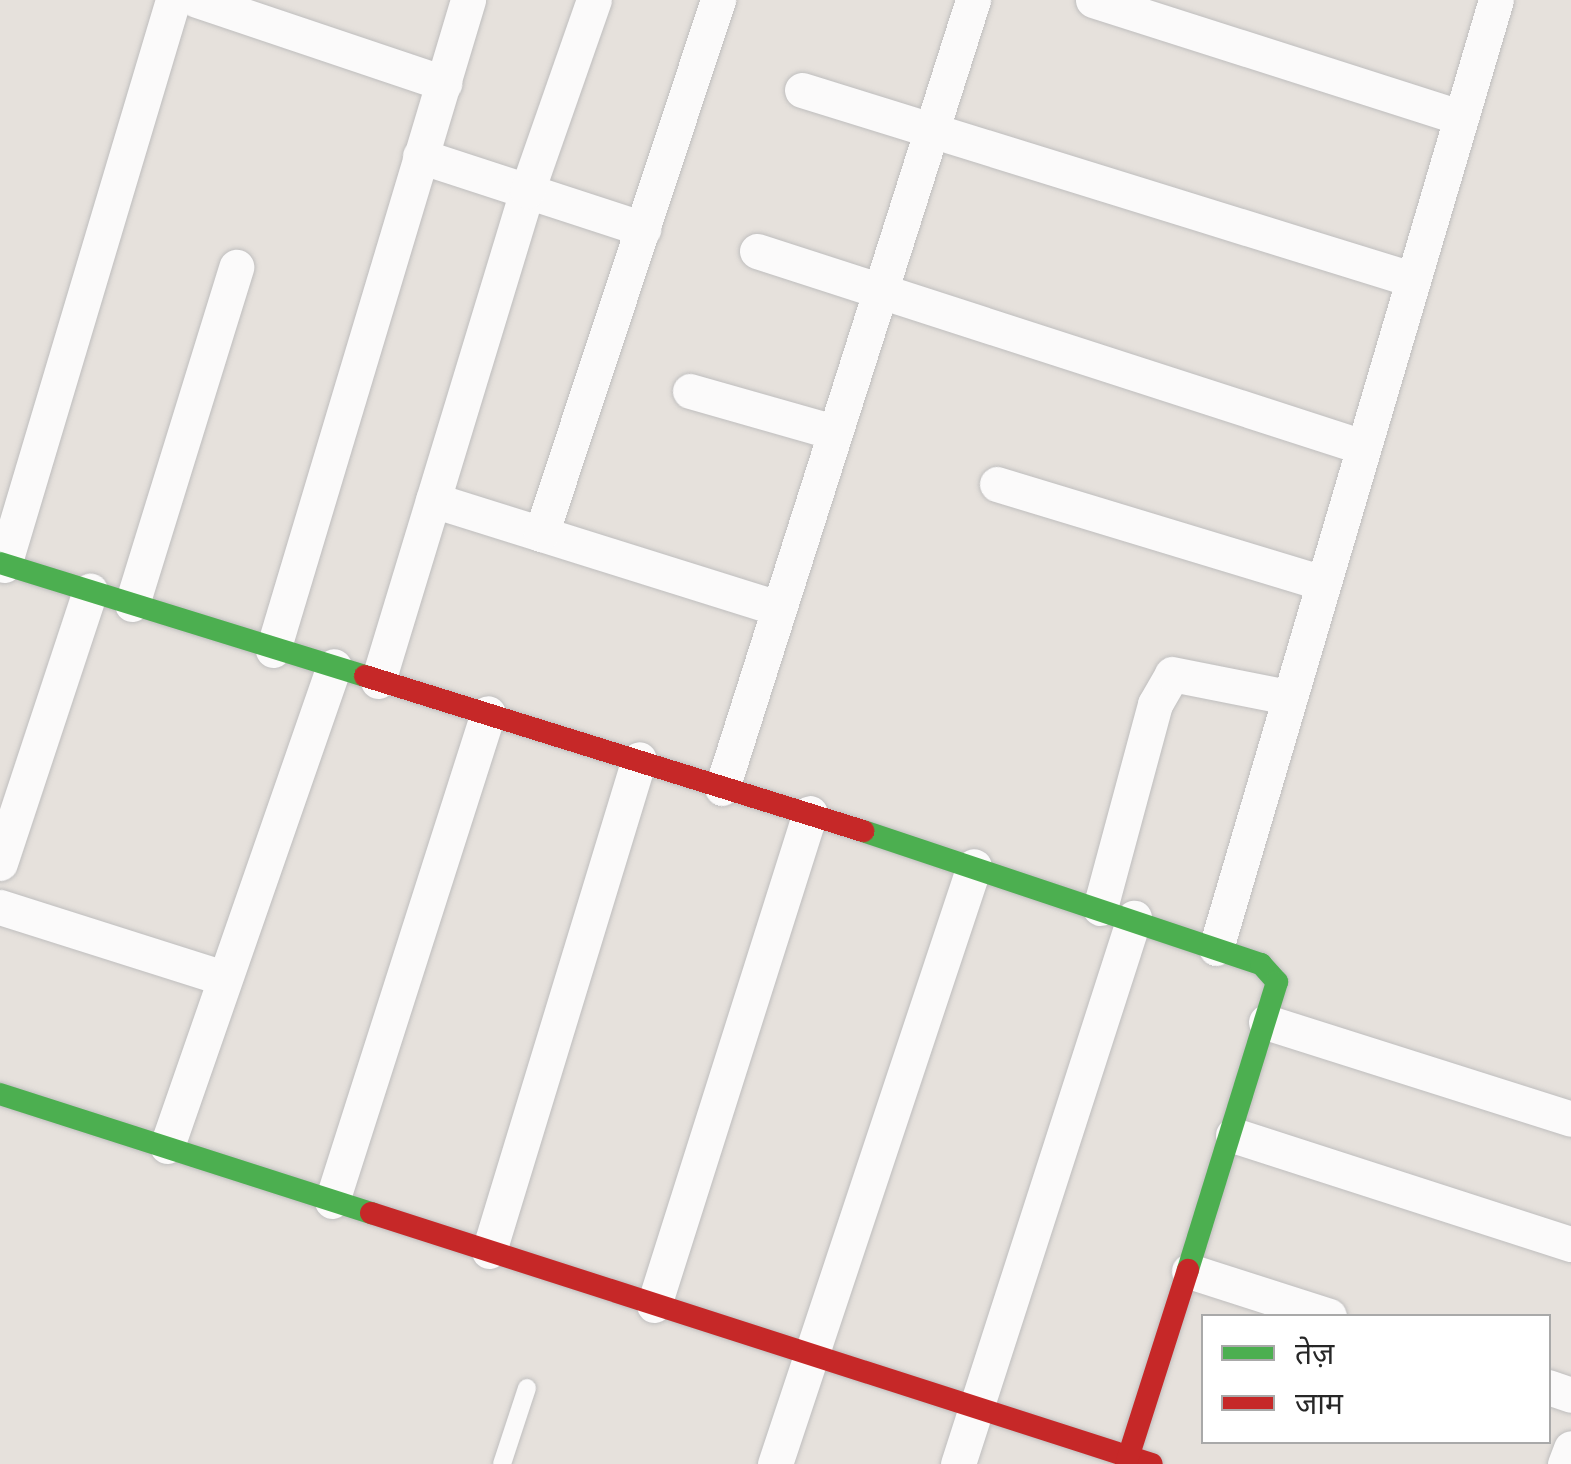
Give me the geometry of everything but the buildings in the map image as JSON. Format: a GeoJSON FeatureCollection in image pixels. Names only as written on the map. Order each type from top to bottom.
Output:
{"type":"FeatureCollection","features":[{"type":"Feature","properties":{"kind":"street"},"geometry":{"type":"LineString","coordinates":[[174,0],[2,564],[810,813],[1117,913],[1216,948],[1272,974],[1275,995],[1128,1460]]}},
{"type":"Feature","properties":{"kind":"street"},"geometry":{"type":"LineString","coordinates":[[197,0],[444,83]]}},
{"type":"Feature","properties":{"kind":"street"},"geometry":{"type":"LineString","coordinates":[[273,650],[468,0]]}},
{"type":"Feature","properties":{"kind":"street"},"geometry":{"type":"LineString","coordinates":[[378,681],[527,192],[594,0]]}},
{"type":"Feature","properties":{"kind":"street"},"geometry":{"type":"LineString","coordinates":[[542,534],[718,0]]}},
{"type":"Feature","properties":{"kind":"street"},"geometry":{"type":"LineString","coordinates":[[722,788],[973,0]]}},
{"type":"Feature","properties":{"kind":"street"},"geometry":{"type":"LineString","coordinates":[[1093,0],[1460,117]]}},
{"type":"Feature","properties":{"kind":"street"},"geometry":{"type":"LineString","coordinates":[[1216,948],[1360,446],[1496,0]]}},
{"type":"Feature","properties":{"kind":"street"},"geometry":{"type":"LineString","coordinates":[[802,90],[1411,279]]}},
{"type":"Feature","properties":{"kind":"street"},"geometry":{"type":"LineString","coordinates":[[420,156],[643,229]]}},
{"type":"Feature","properties":{"kind":"street"},"geometry":{"type":"LineString","coordinates":[[756,250],[1360,446]]}},
{"type":"Feature","properties":{"kind":"street"},"geometry":{"type":"LineString","coordinates":[[132,604],[236,267]]}},
{"type":"Feature","properties":{"kind":"street"},"geometry":{"type":"LineString","coordinates":[[690,391],[834,432]]}},
{"type":"Feature","properties":{"kind":"street"},"geometry":{"type":"LineString","coordinates":[[998,484],[1320,582]]}},
{"type":"Feature","properties":{"kind":"street"},"geometry":{"type":"LineString","coordinates":[[434,500],[778,608]]}},
{"type":"Feature","properties":{"kind":"street"},"geometry":{"type":"LineString","coordinates":[[0,863],[90,591]]}},
{"type":"Feature","properties":{"kind":"street"},"geometry":{"type":"LineString","coordinates":[[167,1146],[334,666]]}},
{"type":"Feature","properties":{"kind":"street"},"geometry":{"type":"LineString","coordinates":[[958,1464],[1117,913],[1162,685],[1183,671],[1288,697]]}},
{"type":"Feature","properties":{"kind":"street"},"geometry":{"type":"LineString","coordinates":[[332,1201],[488,713]]}},
{"type":"Feature","properties":{"kind":"street"},"geometry":{"type":"LineString","coordinates":[[489,1251],[639,759]]}},
{"type":"Feature","properties":{"kind":"street"},"geometry":{"type":"LineString","coordinates":[[654,1306],[810,813]]}},
{"type":"Feature","properties":{"kind":"street"},"geometry":{"type":"LineString","coordinates":[[775,1464],[974,866]]}},
{"type":"Feature","properties":{"kind":"street"},"geometry":{"type":"LineString","coordinates":[[0,906],[224,978]]}},
{"type":"Feature","properties":{"kind":"street"},"geometry":{"type":"LineString","coordinates":[[1266,1022],[1571,1118]]}},
{"type":"Feature","properties":{"kind":"street"},"geometry":{"type":"LineString","coordinates":[[0,1094],[1128,1460],[1152,1464]]}},
{"type":"Feature","properties":{"kind":"street"},"geometry":{"type":"LineString","coordinates":[[1233,1135],[1571,1244]]}},
{"type":"Feature","properties":{"kind":"street"},"geometry":{"type":"LineString","coordinates":[[1189,1271],[1324,1314]]}},
{"type":"Feature","properties":{"kind":"street"},"geometry":{"type":"LineString","coordinates":[[1565,1464],[1571,1448]]}},
{"type":"Feature","properties":{"kind":"lane"},"geometry":{"type":"LineString","coordinates":[[502,1464],[527,1388]]}},
{"type":"Feature","properties":{"kind":"traffic: fast"},"geometry":{"type":"LineString","coordinates":[[0,563],[365,676]]}},
{"type":"Feature","properties":{"kind":"traffic: fast"},"geometry":{"type":"LineString","coordinates":[[863,831],[1261,964],[1277,982],[1188,1270]]}},
{"type":"Feature","properties":{"kind":"traffic: fast"},"geometry":{"type":"LineString","coordinates":[[0,1094],[371,1213]]}},
{"type":"Feature","properties":{"kind":"traffic: jam"},"geometry":{"type":"LineString","coordinates":[[365,676],[863,831]]}},
{"type":"Feature","properties":{"kind":"traffic: jam"},"geometry":{"type":"LineString","coordinates":[[371,1213],[1152,1464]]}},
{"type":"Feature","properties":{"kind":"traffic: jam"},"geometry":{"type":"LineString","coordinates":[[1126,1464],[1188,1270]]}}]}
